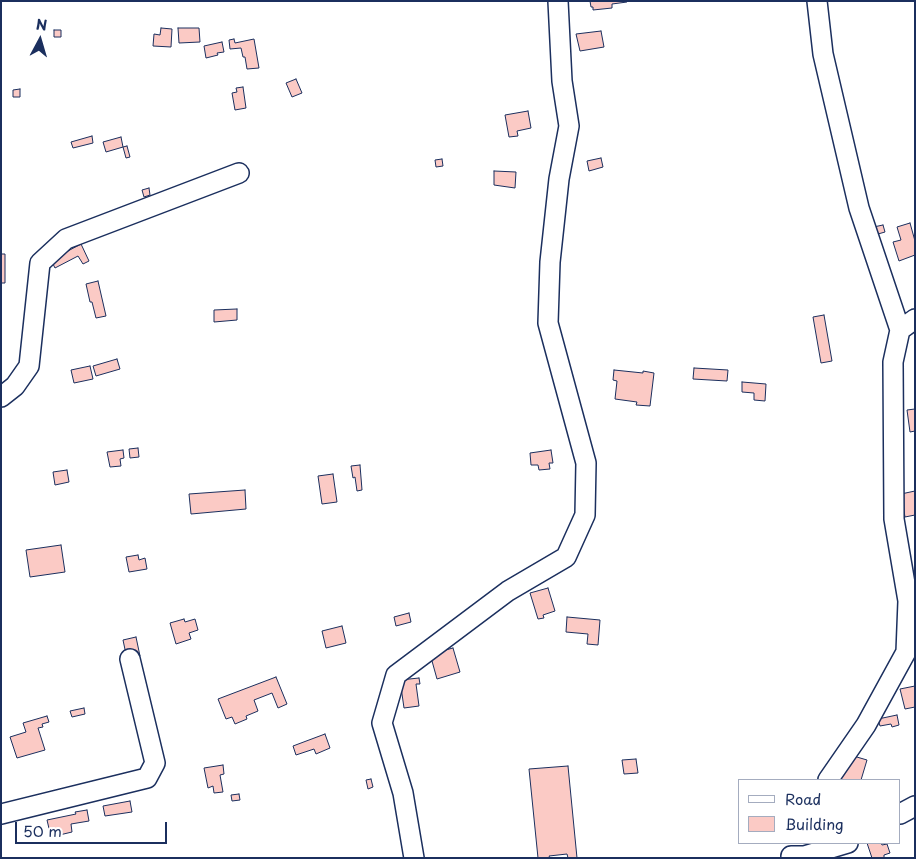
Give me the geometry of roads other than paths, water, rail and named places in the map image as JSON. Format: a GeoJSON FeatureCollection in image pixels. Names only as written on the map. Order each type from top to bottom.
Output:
{"type":"FeatureCollection","features":[{"type":"Feature","properties":{"kind":"street"},"geometry":{"type":"LineString","coordinates":[[414,858],[402,793],[382,723],[396,675],[508,591],[566,557],[585,514],[586,463],[548,323],[550,262],[559,179],[569,126],[562,81],[558,1]]}},
{"type":"Feature","properties":{"kind":"street"},"geometry":{"type":"LineString","coordinates":[[817,1],[823,54],[859,208],[900,330],[893,362],[894,519],[907,551],[908,602],[906,652],[866,725],[829,779]]}},
{"type":"Feature","properties":{"kind":"street"},"geometry":{"type":"LineString","coordinates":[[1,397],[15,386],[29,366],[40,263],[66,239],[239,173]]}},
{"type":"Feature","properties":{"kind":"street"},"geometry":{"type":"LineString","coordinates":[[900,330],[915,318]]}},
{"type":"Feature","properties":{"kind":"street"},"geometry":{"type":"LineString","coordinates":[[1,814],[147,778],[155,763],[130,659]]}},
{"type":"Feature","properties":{"kind":"street"},"geometry":{"type":"LineString","coordinates":[[901,813],[915,806]]}},
{"type":"Feature","properties":{"kind":"street"},"geometry":{"type":"LineString","coordinates":[[792,852],[804,856],[845,844]]}}]}
